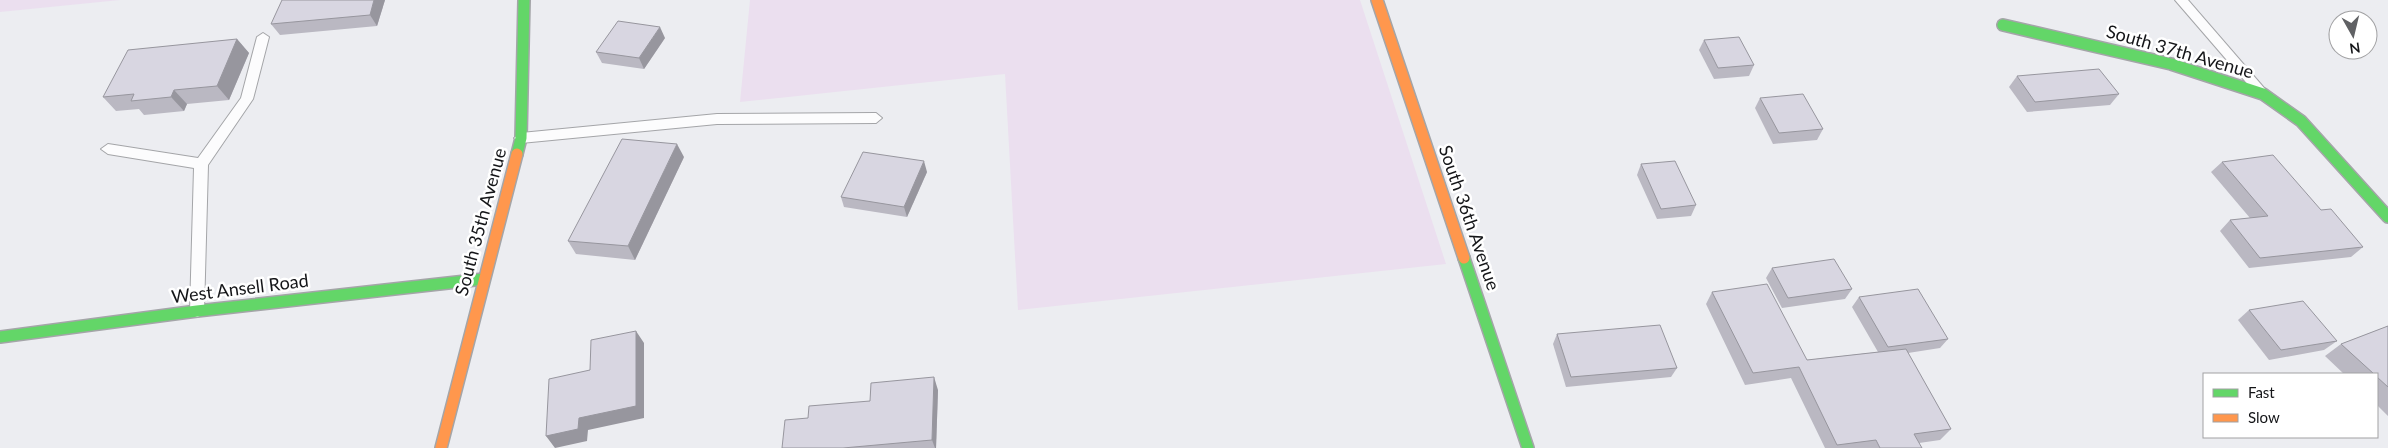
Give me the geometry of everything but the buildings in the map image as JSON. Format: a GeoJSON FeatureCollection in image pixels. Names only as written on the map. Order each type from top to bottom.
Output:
{"type":"FeatureCollection","features":[{"type":"Feature","properties":{"kind":"street","name":"South 35th Avenue"},"geometry":{"type":"LineString","coordinates":[[441,448],[522,138],[524,0]]}},
{"type":"Feature","properties":{"kind":"street","name":"South 36th Avenue"},"geometry":{"type":"LineString","coordinates":[[1377,0],[1528,448]]}},
{"type":"Feature","properties":{"kind":"street","name":"South 37th Avenue"},"geometry":{"type":"LineString","coordinates":[[2003,25],[2171,64],[2263,94],[2301,121],[2388,217]]}},
{"type":"Feature","properties":{"kind":"street","name":"West Ansell Road"},"geometry":{"type":"LineString","coordinates":[[0,337],[196,311],[484,279]]}},
{"type":"Feature","properties":{"kind":"lane"},"geometry":{"type":"LineString","coordinates":[[2181,0],[2263,94]]}},
{"type":"Feature","properties":{"kind":"lane"},"geometry":{"type":"LineString","coordinates":[[196,311],[201,164],[247,99],[263,37]]}},
{"type":"Feature","properties":{"kind":"lane"},"geometry":{"type":"LineString","coordinates":[[522,138],[716,119],[876,118]]}},
{"type":"Feature","properties":{"kind":"lane"},"geometry":{"type":"LineString","coordinates":[[108,149],[201,164]]}},
{"type":"Feature","properties":{"kind":"shaded area"},"geometry":{"type":"Polygon","coordinates":[[[0,0],[120,0],[0,12],[0,0]]]}},
{"type":"Feature","properties":{"kind":"shaded area"},"geometry":{"type":"Polygon","coordinates":[[[750,0],[1360,0],[1446,264],[1018,310],[1005,74],[740,102],[750,0]]]}},
{"type":"Feature","properties":{"kind":"traffic: fast"},"geometry":{"type":"LineString","coordinates":[[517,154],[521,138],[524,0]]}},
{"type":"Feature","properties":{"kind":"traffic: fast"},"geometry":{"type":"LineString","coordinates":[[2003,25],[2171,64],[2263,94],[2301,121],[2388,217]]}},
{"type":"Feature","properties":{"kind":"traffic: fast"},"geometry":{"type":"LineString","coordinates":[[1464,258],[1528,448]]}},
{"type":"Feature","properties":{"kind":"traffic: fast"},"geometry":{"type":"LineString","coordinates":[[0,337],[197,311],[484,279]]}},
{"type":"Feature","properties":{"kind":"traffic: slow"},"geometry":{"type":"LineString","coordinates":[[1377,0],[1464,258]]}},
{"type":"Feature","properties":{"kind":"traffic: slow"},"geometry":{"type":"LineString","coordinates":[[441,448],[517,154]]}}]}
